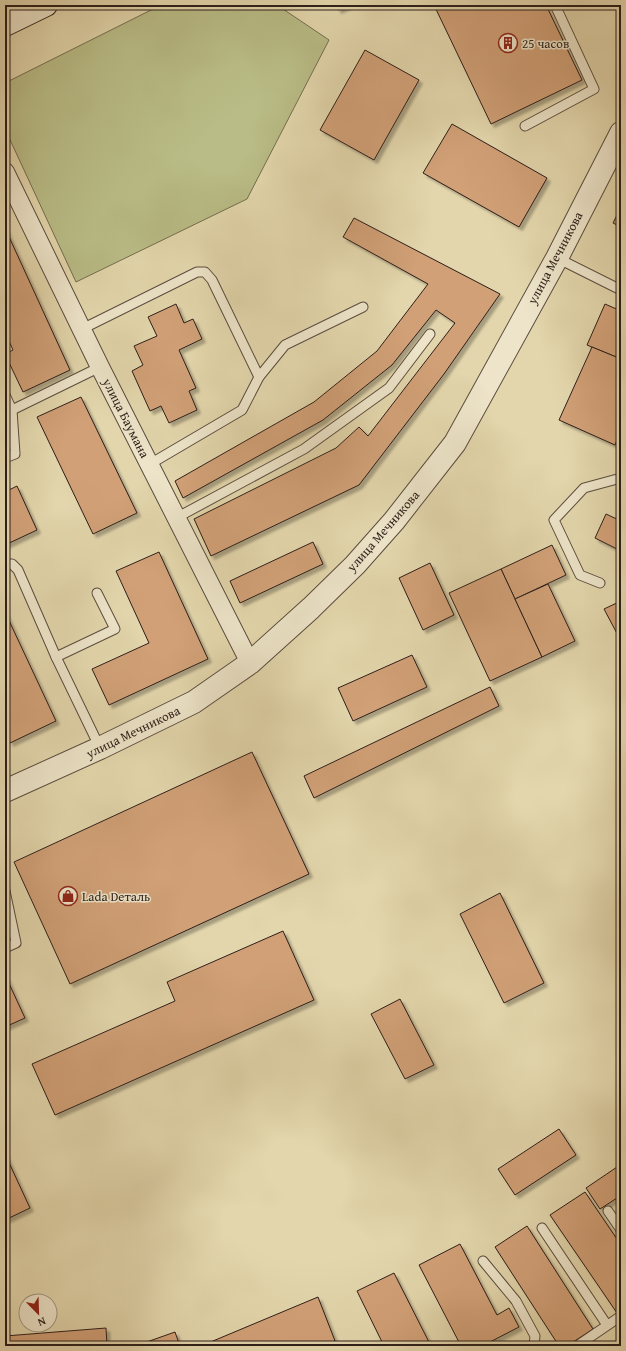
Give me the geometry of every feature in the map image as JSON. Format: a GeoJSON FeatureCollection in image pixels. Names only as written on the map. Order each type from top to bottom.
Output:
{"type":"FeatureCollection","features":[{"type":"Feature","properties":{"kind":"street"},"geometry":{"type":"LineString","coordinates":[[5,25],[46,5]]}},
{"type":"Feature","properties":{"kind":"street","name":"улица Мечникова"},"geometry":{"type":"LineString","coordinates":[[5,791],[100,748],[194,702],[250,663],[312,608],[355,565],[394,521],[455,444],[557,258],[621,133]]}},
{"type":"Feature","properties":{"kind":"street","name":"улица Баумана"},"geometry":{"type":"LineString","coordinates":[[5,172],[100,367],[250,663]]}},
{"type":"Feature","properties":{"kind":"lane"},"geometry":{"type":"LineString","coordinates":[[524,126],[594,89],[555,5]]}},
{"type":"Feature","properties":{"kind":"lane"},"geometry":{"type":"LineString","coordinates":[[557,258],[621,290]]}},
{"type":"Feature","properties":{"kind":"lane"},"geometry":{"type":"LineString","coordinates":[[82,329],[197,272],[205,272],[212,280],[260,377]]}},
{"type":"Feature","properties":{"kind":"lane"},"geometry":{"type":"LineString","coordinates":[[150,464],[242,410],[260,377],[285,345],[363,307]]}},
{"type":"Feature","properties":{"kind":"lane"},"geometry":{"type":"LineString","coordinates":[[176,518],[304,449],[389,388],[430,334]]}},
{"type":"Feature","properties":{"kind":"lane"},"geometry":{"type":"LineString","coordinates":[[12,410],[100,367]]}},
{"type":"Feature","properties":{"kind":"lane"},"geometry":{"type":"LineString","coordinates":[[5,396],[12,410],[15,454],[5,458]]}},
{"type":"Feature","properties":{"kind":"lane"},"geometry":{"type":"LineString","coordinates":[[600,583],[580,575],[554,520],[584,488],[621,478]]}},
{"type":"Feature","properties":{"kind":"lane"},"geometry":{"type":"LineString","coordinates":[[5,564],[12,564],[18,570],[56,656],[100,748]]}},
{"type":"Feature","properties":{"kind":"lane"},"geometry":{"type":"LineString","coordinates":[[56,656],[115,629],[97,593]]}},
{"type":"Feature","properties":{"kind":"lane"},"geometry":{"type":"LineString","coordinates":[[5,892],[16,943],[5,948]]}},
{"type":"Feature","properties":{"kind":"lane"},"geometry":{"type":"LineString","coordinates":[[608,1211],[621,1230]]}},
{"type":"Feature","properties":{"kind":"lane"},"geometry":{"type":"LineString","coordinates":[[542,1228],[607,1325]]}},
{"type":"Feature","properties":{"kind":"lane"},"geometry":{"type":"LineString","coordinates":[[483,1261],[516,1301],[535,1336],[534,1346]]}},
{"type":"Feature","properties":{"kind":"lane"},"geometry":{"type":"LineString","coordinates":[[577,1346],[621,1316]]}},
{"type":"Feature","properties":{"kind":"green space"},"geometry":{"type":"Polygon","coordinates":[[[161,5],[277,5],[329,40],[247,199],[76,282],[5,129],[5,83],[161,5]]]}},
{"type":"Feature","properties":{"kind":"building"},"geometry":{"type":"Polygon","coordinates":[[[336,5],[349,5],[338,10],[336,5]]]}},
{"type":"Feature","properties":{"kind":"building","name":"25 часов"},"geometry":{"type":"Polygon","coordinates":[[[434,5],[546,5],[582,80],[491,124],[434,5]]]}},
{"type":"Feature","properties":{"kind":"building"},"geometry":{"type":"Polygon","coordinates":[[[365,50],[419,80],[374,160],[320,130],[365,50]]]}},
{"type":"Feature","properties":{"kind":"building"},"geometry":{"type":"Polygon","coordinates":[[[452,124],[547,178],[519,227],[423,173],[452,124]]]}},
{"type":"Feature","properties":{"kind":"building"},"geometry":{"type":"Polygon","coordinates":[[[621,207],[621,227],[613,223],[621,207]]]}},
{"type":"Feature","properties":{"kind":"building"},"geometry":{"type":"Polygon","coordinates":[[[354,218],[500,294],[444,374],[359,485],[211,556],[194,519],[336,448],[359,427],[368,436],[455,323],[436,310],[392,365],[323,420],[183,498],[175,481],[314,402],[377,351],[428,284],[343,237],[354,218]]]}},
{"type":"Feature","properties":{"kind":"building"},"geometry":{"type":"Polygon","coordinates":[[[5,228],[70,370],[23,392],[5,354],[13,350],[5,332],[5,228]]]}},
{"type":"Feature","properties":{"kind":"building"},"geometry":{"type":"Polygon","coordinates":[[[176,304],[184,323],[193,319],[202,339],[179,350],[196,388],[189,391],[197,410],[169,423],[161,406],[150,411],[132,371],[143,365],[134,346],[157,336],[148,317],[176,304]]]}},
{"type":"Feature","properties":{"kind":"building"},"geometry":{"type":"Polygon","coordinates":[[[605,304],[621,311],[621,359],[587,345],[605,304]]]}},
{"type":"Feature","properties":{"kind":"building"},"geometry":{"type":"Polygon","coordinates":[[[592,347],[621,359],[621,430],[615,445],[559,420],[592,347]]]}},
{"type":"Feature","properties":{"kind":"building"},"geometry":{"type":"Polygon","coordinates":[[[81,397],[137,513],[93,534],[37,417],[81,397]]]}},
{"type":"Feature","properties":{"kind":"building"},"geometry":{"type":"Polygon","coordinates":[[[17,486],[37,530],[5,545],[5,492],[17,486]]]}},
{"type":"Feature","properties":{"kind":"building"},"geometry":{"type":"Polygon","coordinates":[[[606,514],[621,521],[621,551],[595,538],[606,514]]]}},
{"type":"Feature","properties":{"kind":"building"},"geometry":{"type":"Polygon","coordinates":[[[313,542],[323,564],[240,603],[230,581],[313,542]]]}},
{"type":"Feature","properties":{"kind":"building"},"geometry":{"type":"Polygon","coordinates":[[[552,545],[566,575],[515,599],[501,569],[552,545]]]}},
{"type":"Feature","properties":{"kind":"building"},"geometry":{"type":"Polygon","coordinates":[[[159,552],[208,659],[109,705],[92,669],[149,643],[116,571],[159,552]]]}},
{"type":"Feature","properties":{"kind":"building"},"geometry":{"type":"Polygon","coordinates":[[[430,563],[454,615],[423,630],[399,578],[430,563]]]}},
{"type":"Feature","properties":{"kind":"building"},"geometry":{"type":"Polygon","coordinates":[[[501,569],[542,657],[490,681],[449,593],[501,569]]]}},
{"type":"Feature","properties":{"kind":"building"},"geometry":{"type":"Polygon","coordinates":[[[548,584],[575,641],[542,657],[515,599],[548,584]]]}},
{"type":"Feature","properties":{"kind":"building"},"geometry":{"type":"Polygon","coordinates":[[[621,601],[621,641],[604,609],[621,601]]]}},
{"type":"Feature","properties":{"kind":"building"},"geometry":{"type":"Polygon","coordinates":[[[5,612],[56,721],[10,743],[5,732],[5,612]]]}},
{"type":"Feature","properties":{"kind":"building"},"geometry":{"type":"Polygon","coordinates":[[[412,655],[427,687],[353,721],[338,688],[412,655]]]}},
{"type":"Feature","properties":{"kind":"building"},"geometry":{"type":"Polygon","coordinates":[[[490,687],[499,706],[314,798],[304,776],[490,687]]]}},
{"type":"Feature","properties":{"kind":"building"},"geometry":{"type":"Polygon","coordinates":[[[252,752],[309,874],[70,984],[14,862],[252,752]]]}},
{"type":"Feature","properties":{"kind":"building"},"geometry":{"type":"Polygon","coordinates":[[[500,893],[544,983],[504,1003],[460,914],[500,893]]]}},
{"type":"Feature","properties":{"kind":"building"},"geometry":{"type":"Polygon","coordinates":[[[283,931],[314,1000],[55,1115],[32,1064],[175,1001],[167,982],[283,931]]]}},
{"type":"Feature","properties":{"kind":"building"},"geometry":{"type":"Polygon","coordinates":[[[6,977],[25,1018],[5,1027],[5,978],[6,977]]]}},
{"type":"Feature","properties":{"kind":"building"},"geometry":{"type":"Polygon","coordinates":[[[400,999],[434,1065],[405,1079],[371,1014],[400,999]]]}},
{"type":"Feature","properties":{"kind":"building"},"geometry":{"type":"Polygon","coordinates":[[[559,1129],[576,1155],[515,1195],[498,1169],[559,1129]]]}},
{"type":"Feature","properties":{"kind":"building"},"geometry":{"type":"Polygon","coordinates":[[[5,1154],[30,1208],[5,1220],[5,1154]]]}},
{"type":"Feature","properties":{"kind":"building"},"geometry":{"type":"Polygon","coordinates":[[[620,1165],[621,1205],[617,1198],[600,1209],[586,1188],[620,1165]]]}},
{"type":"Feature","properties":{"kind":"building"},"geometry":{"type":"Polygon","coordinates":[[[585,1192],[621,1245],[621,1310],[617,1313],[550,1215],[585,1192]]]}},
{"type":"Feature","properties":{"kind":"building"},"geometry":{"type":"Polygon","coordinates":[[[527,1226],[593,1329],[567,1346],[559,1346],[495,1247],[527,1226]]]}},
{"type":"Feature","properties":{"kind":"building"},"geometry":{"type":"Polygon","coordinates":[[[460,1244],[497,1315],[509,1308],[519,1327],[486,1344],[487,1346],[461,1346],[419,1265],[460,1244]]]}},
{"type":"Feature","properties":{"kind":"building"},"geometry":{"type":"Polygon","coordinates":[[[394,1273],[431,1346],[384,1346],[357,1291],[394,1273]]]}},
{"type":"Feature","properties":{"kind":"building"},"geometry":{"type":"Polygon","coordinates":[[[318,1297],[337,1346],[201,1346],[318,1297]]]}},
{"type":"Feature","properties":{"kind":"building"},"geometry":{"type":"Polygon","coordinates":[[[106,1328],[107,1346],[5,1346],[5,1336],[106,1328]]]}},
{"type":"Feature","properties":{"kind":"building"},"geometry":{"type":"Polygon","coordinates":[[[175,1332],[180,1346],[141,1346],[141,1344],[175,1332]]]}},
{"type":"Feature","properties":{"kind":"place","name":"25 часов"},"geometry":{"type":"Point","coordinates":[508,43]}},
{"type":"Feature","properties":{"kind":"place","name":"Lada Dеталь"},"geometry":{"type":"Point","coordinates":[68,896]}}]}
